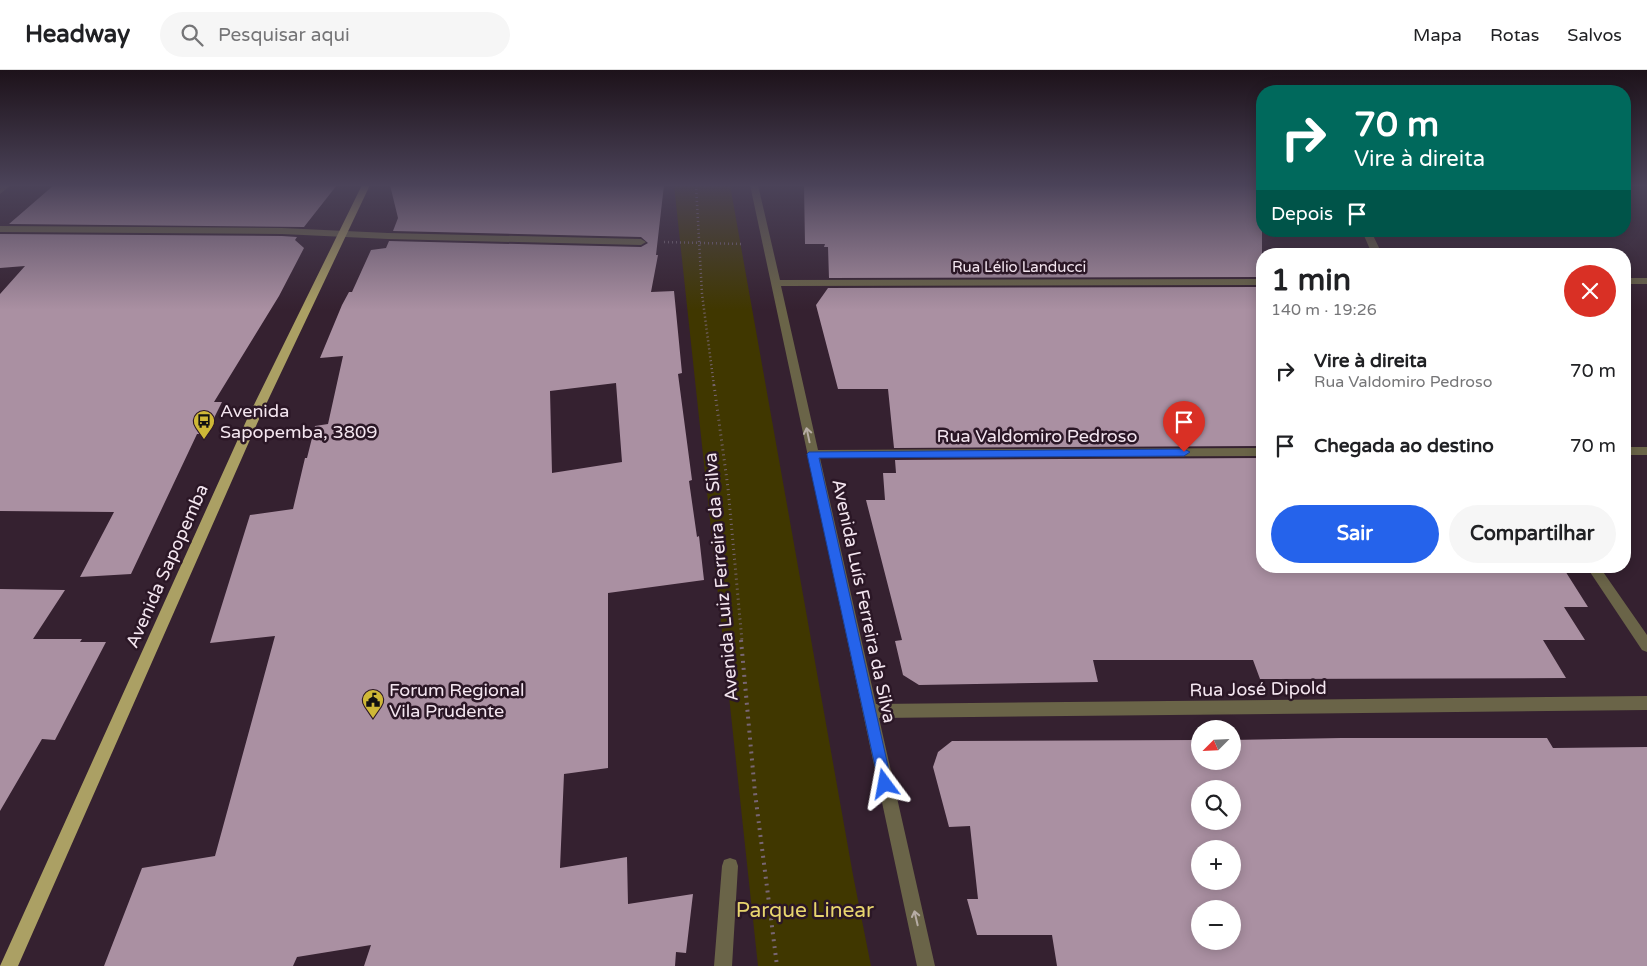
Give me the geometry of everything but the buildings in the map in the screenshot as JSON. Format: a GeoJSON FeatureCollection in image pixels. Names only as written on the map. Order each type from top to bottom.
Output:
{"type":"FeatureCollection","features":[{"type":"Feature","properties":{"kind":"main road","name":"Avenida Sapopemba"},"geometry":{"type":"LineString","coordinates":[[8,966],[254,417],[346,227]]}},
{"type":"Feature","properties":{"kind":"street","name":"Avenida Luís Ferreira da Silva"},"geometry":{"type":"LineString","coordinates":[[763,227],[926,966]]}},
{"type":"Feature","properties":{"kind":"street"},"geometry":{"type":"LineString","coordinates":[[0,229],[272,231],[641,242]]}},
{"type":"Feature","properties":{"kind":"street"},"geometry":{"type":"LineString","coordinates":[[1631,281],[1647,281]]}},
{"type":"Feature","properties":{"kind":"street","name":"Rua Lélio Landucci"},"geometry":{"type":"LineString","coordinates":[[775,283],[1256,282]]}},
{"type":"Feature","properties":{"kind":"street"},"geometry":{"type":"LineString","coordinates":[[1631,451],[1647,451]]}},
{"type":"Feature","properties":{"kind":"street","name":"Rua Valdomiro Pedroso"},"geometry":{"type":"LineString","coordinates":[[813,454],[1256,452]]}},
{"type":"Feature","properties":{"kind":"street"},"geometry":{"type":"LineString","coordinates":[[1597,573],[1647,646]]}},
{"type":"Feature","properties":{"kind":"street","name":"Rua José Dipold"},"geometry":{"type":"LineString","coordinates":[[869,711],[1647,703]]}},
{"type":"Feature","properties":{"kind":"street"},"geometry":{"type":"LineString","coordinates":[[723,966],[730,866]]}},
{"type":"Feature","properties":{"kind":"path","name":"Avenida Luiz Ferreira da Silva"},"geometry":{"type":"LineString","coordinates":[[699,227],[702,294],[728,488],[754,793],[777,966]]}},
{"type":"Feature","properties":{"kind":"path"},"geometry":{"type":"LineString","coordinates":[[641,242],[767,244]]}},
{"type":"Feature","properties":{"kind":"green space","name":"Parque Linear"},"geometry":{"type":"Polygon","coordinates":[[[678,227],[737,227],[853,875],[871,966],[758,966],[678,227]]]}},
{"type":"Feature","properties":{"kind":"place","name":"Avenida Sapopemba, 3809"},"geometry":{"type":"Point","coordinates":[204,440]}},
{"type":"Feature","properties":{"kind":"place","name":"Forum Regional Vila Prudente"},"geometry":{"type":"Point","coordinates":[373,719]}},
{"type":"Feature","properties":{"kind":"route"},"geometry":{"type":"LineString","coordinates":[[885,784],[813,454],[1184,452]]}}]}
